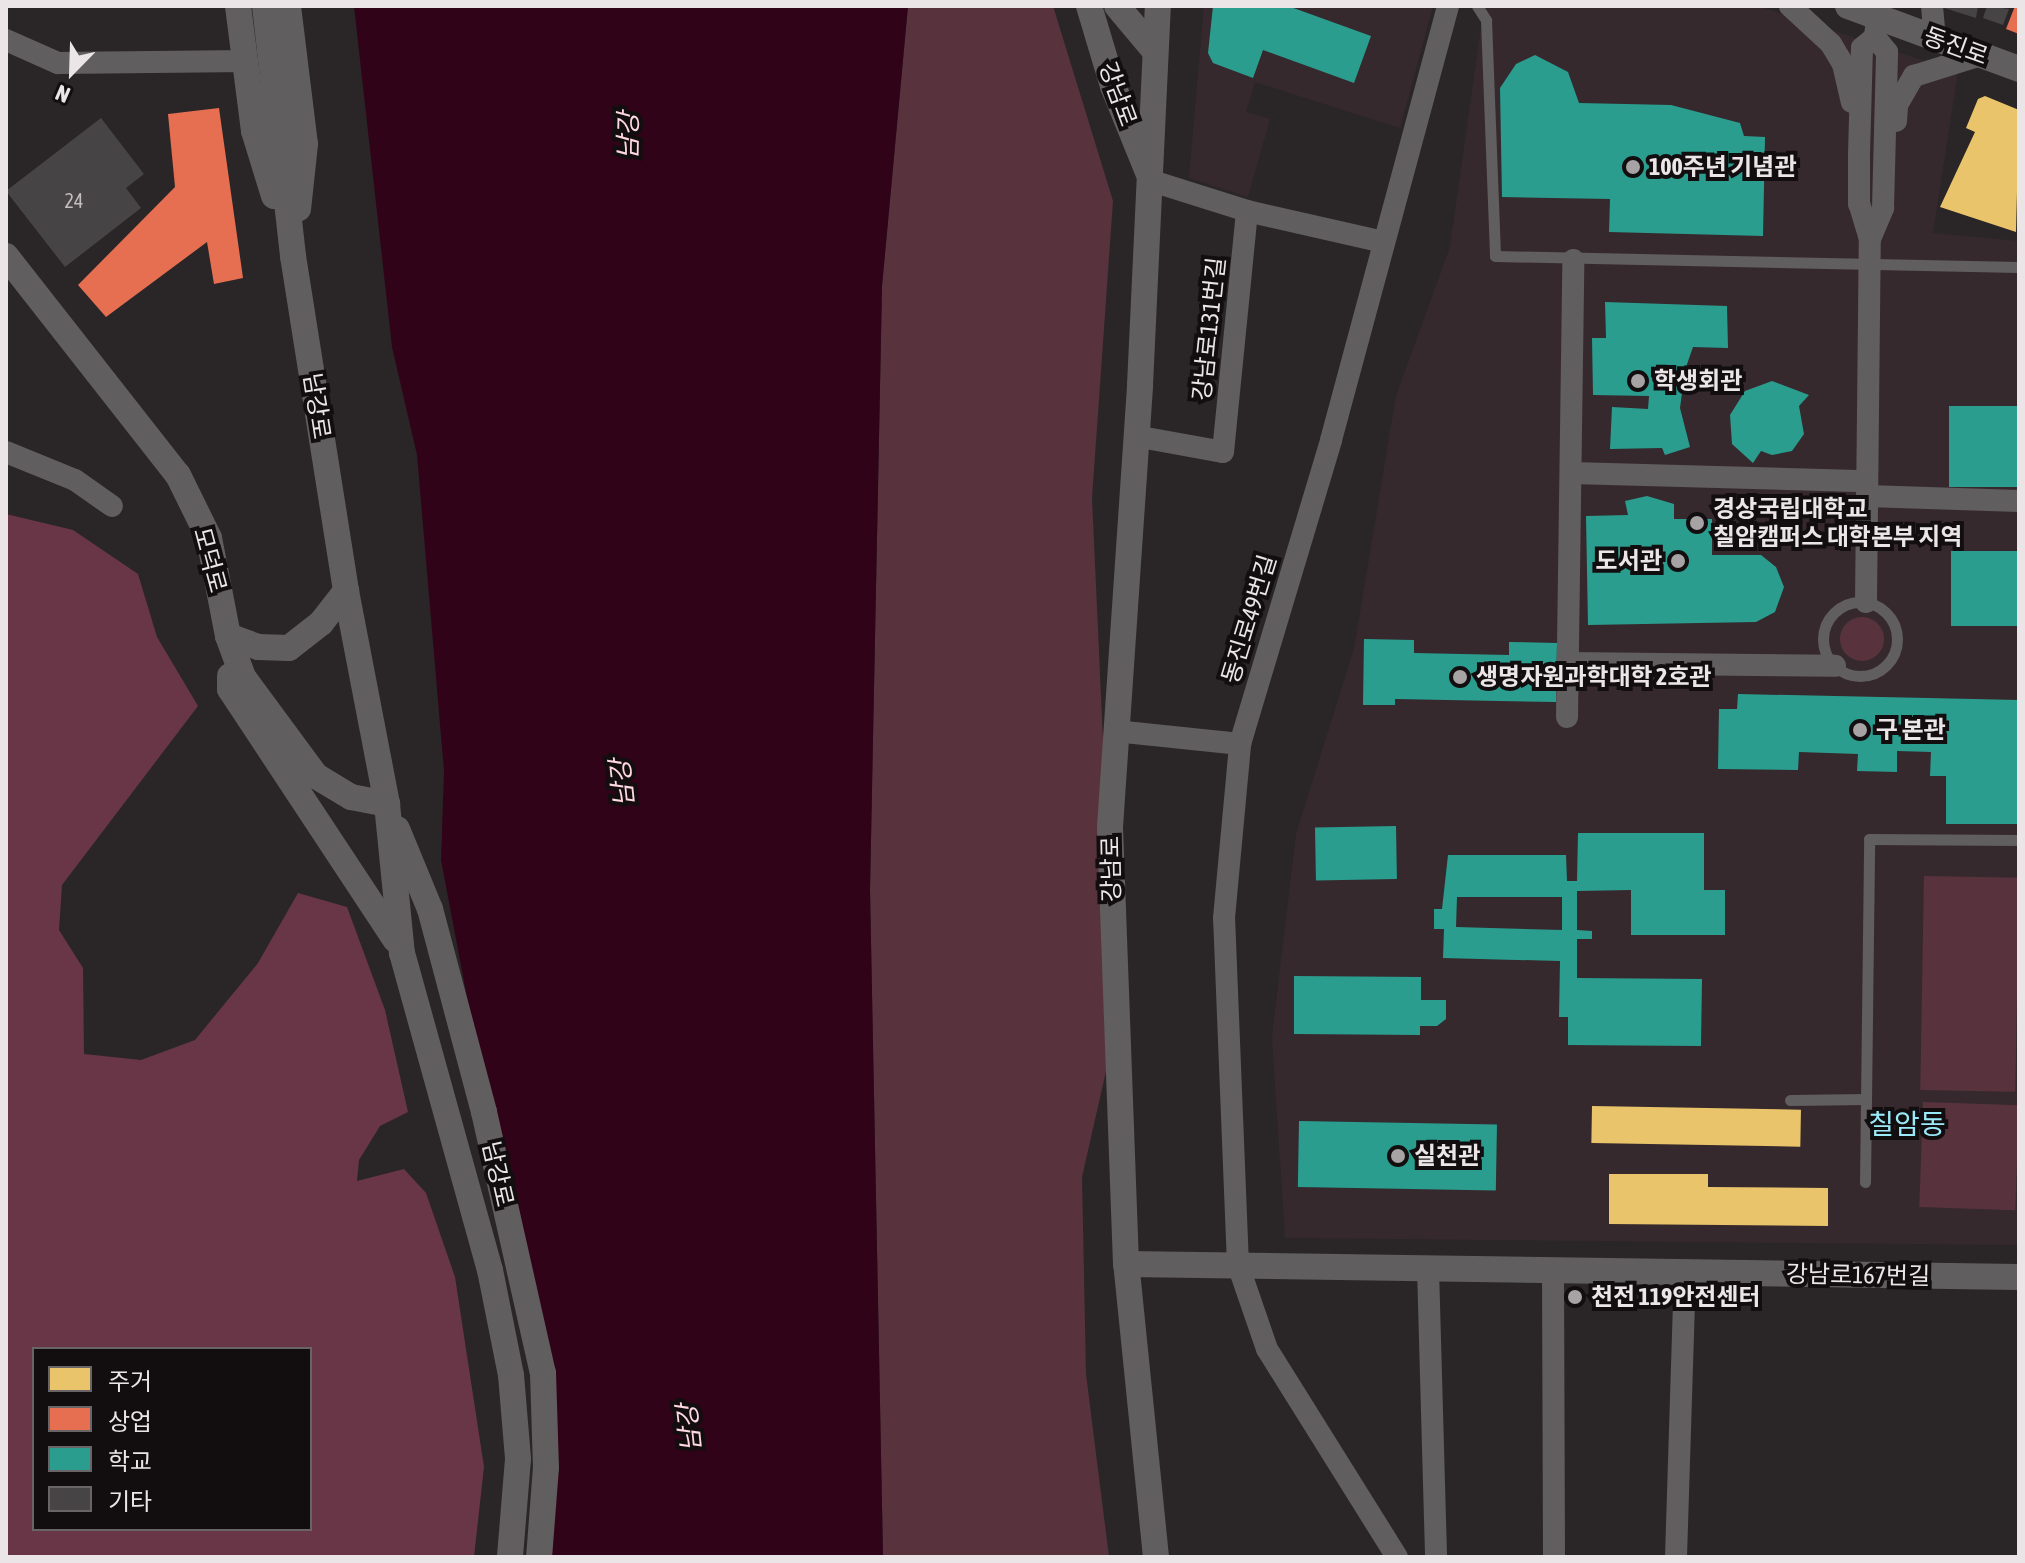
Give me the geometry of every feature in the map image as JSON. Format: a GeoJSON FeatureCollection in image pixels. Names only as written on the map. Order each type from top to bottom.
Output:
{"type":"FeatureCollection","features":[{"type":"Feature","properties":{"kind":"street"},"geometry":{"type":"LineString","coordinates":[[238,6],[254,131],[293,256]]}},
{"type":"Feature","properties":{"kind":"street","name":"남강로"},"geometry":{"type":"LineString","coordinates":[[265,6],[293,256],[346,591],[387,804],[402,953],[490,1270],[511,1375],[518,1459],[510,1557]]}},
{"type":"Feature","properties":{"kind":"street"},"geometry":{"type":"LineString","coordinates":[[288,6],[305,144],[293,256]]}},
{"type":"Feature","properties":{"kind":"street","name":"강남로"},"geometry":{"type":"LineString","coordinates":[[1089,6],[1113,86],[1152,181]]}},
{"type":"Feature","properties":{"kind":"street"},"geometry":{"type":"LineString","coordinates":[[1117,6],[1154,50]]}},
{"type":"Feature","properties":{"kind":"street","name":"동진로49번길"},"geometry":{"type":"LineString","coordinates":[[1397,1557],[1267,1349],[1238,1265],[1224,918],[1240,744],[1384,242],[1448,6]]}},
{"type":"Feature","properties":{"kind":"street"},"geometry":{"type":"LineString","coordinates":[[1790,6],[1831,44],[1843,64],[1859,154]]}},
{"type":"Feature","properties":{"kind":"street","name":"동진로"},"geometry":{"type":"LineString","coordinates":[[1848,6],[1876,27],[1935,38],[2019,69]]}},
{"type":"Feature","properties":{"kind":"street"},"geometry":{"type":"LineString","coordinates":[[1932,6],[1935,38]]}},
{"type":"Feature","properties":{"kind":"street","name":"강남로"},"geometry":{"type":"LineString","coordinates":[[1152,11],[1152,181],[1110,827],[1126,1264],[1156,1557]]}},
{"type":"Feature","properties":{"kind":"street"},"geometry":{"type":"LineString","coordinates":[[1866,602],[1870,239],[1859,204],[1859,154],[1862,48],[1876,27]]}},
{"type":"Feature","properties":{"kind":"street"},"geometry":{"type":"LineString","coordinates":[[1870,239],[1883,208],[1887,52],[1876,27]]}},
{"type":"Feature","properties":{"kind":"street"},"geometry":{"type":"LineString","coordinates":[[6,40],[58,63],[246,61]]}},
{"type":"Feature","properties":{"kind":"street"},"geometry":{"type":"LineString","coordinates":[[1884,156],[1895,134],[1897,105],[1914,76],[1981,55]]}},
{"type":"Feature","properties":{"kind":"street"},"geometry":{"type":"LineString","coordinates":[[1152,181],[1247,211],[1384,242]]}},
{"type":"Feature","properties":{"kind":"street","name":"강남로131번길"},"geometry":{"type":"LineString","coordinates":[[1135,436],[1223,452],[1247,211]]}},
{"type":"Feature","properties":{"kind":"street","name":"모덕로"},"geometry":{"type":"LineString","coordinates":[[6,256],[178,475],[209,538],[228,636],[243,677],[316,776],[351,797],[387,804]]}},
{"type":"Feature","properties":{"kind":"street"},"geometry":{"type":"LineString","coordinates":[[1567,717],[1573,260]]}},
{"type":"Feature","properties":{"kind":"street"},"geometry":{"type":"LineString","coordinates":[[6,452],[75,480],[112,506]]}},
{"type":"Feature","properties":{"kind":"street"},"geometry":{"type":"LineString","coordinates":[[1572,473],[1867,488],[2019,501]]}},
{"type":"Feature","properties":{"kind":"street"},"geometry":{"type":"LineString","coordinates":[[346,591],[321,623],[289,648],[258,647],[228,636],[230,689],[376,905],[402,953]]}},
{"type":"Feature","properties":{"kind":"street"},"geometry":{"type":"LineString","coordinates":[[1569,663],[1835,666]]}},
{"type":"Feature","properties":{"kind":"street"},"geometry":{"type":"LineString","coordinates":[[1115,731],[1240,744]]}},
{"type":"Feature","properties":{"kind":"street","name":"남강로"},"geometry":{"type":"LineString","coordinates":[[387,804],[430,909],[484,1112],[543,1373],[546,1467],[539,1557]]}},
{"type":"Feature","properties":{"kind":"street","name":"강남로167번길"},"geometry":{"type":"LineString","coordinates":[[1126,1264],[2019,1277]]}},
{"type":"Feature","properties":{"kind":"street"},"geometry":{"type":"LineString","coordinates":[[1428,1268],[1429,1418],[1436,1557]]}},
{"type":"Feature","properties":{"kind":"street"},"geometry":{"type":"LineString","coordinates":[[1553,1270],[1554,1557]]}},
{"type":"Feature","properties":{"kind":"street"},"geometry":{"type":"LineString","coordinates":[[1676,1557],[1685,1272]]}},
{"type":"Feature","properties":{"kind":"lane"},"geometry":{"type":"LineString","coordinates":[[1477,6],[1486,20],[1495,256],[2019,267]]}},
{"type":"Feature","properties":{"kind":"lane"},"geometry":{"type":"LineString","coordinates":[[1866,602],[1878,606],[1895,625],[1896,649],[1891,661],[1870,674],[1858,676],[1835,666],[1824,646],[1827,623],[1843,606],[1866,602]]}},
{"type":"Feature","properties":{"kind":"lane"},"geometry":{"type":"LineString","coordinates":[[1865,1182],[1869,839],[2019,840]]}},
{"type":"Feature","properties":{"kind":"lane"},"geometry":{"type":"LineString","coordinates":[[1790,1100],[1866,1099]]}},
{"type":"Feature","properties":{"kind":"shaded area"},"geometry":{"type":"Polygon","coordinates":[[[908,6],[1053,6],[1113,201],[1092,498],[1116,1027],[1082,1177],[1086,1374],[1109,1557],[883,1557],[870,890],[882,286],[908,6]]]}},
{"type":"Feature","properties":{"kind":"shaded area"},"geometry":{"type":"Polygon","coordinates":[[[1204,6],[1433,6],[1400,128],[1255,82],[1246,112],[1270,119],[1248,197],[1189,178],[1204,6]]]}},
{"type":"Feature","properties":{"kind":"shaded area","name":"경상국립대학교 칠암캠퍼스 대학본부 지역"},"geometry":{"type":"Polygon","coordinates":[[[1484,6],[1758,6],[1958,72],[1933,233],[2019,241],[2019,1245],[1285,1238],[1272,1037],[1296,834],[1354,649],[1396,396],[1450,247],[1484,6]]]}},
{"type":"Feature","properties":{"kind":"shaded area"},"geometry":{"type":"Polygon","coordinates":[[[6,514],[73,530],[138,574],[157,637],[198,706],[62,885],[59,930],[83,968],[84,1054],[141,1060],[195,1040],[258,963],[298,893],[347,907],[385,1010],[408,1112],[380,1126],[359,1160],[357,1181],[404,1169],[426,1193],[455,1277],[484,1467],[474,1557],[6,1557],[6,514]]]}},
{"type":"Feature","properties":{"kind":"shaded area"},"geometry":{"type":"Polygon","coordinates":[[[1862,617],[1877,624],[1884,639],[1877,654],[1862,661],[1847,654],[1840,639],[1847,624],[1862,617]]]}},
{"type":"Feature","properties":{"kind":"shaded area"},"geometry":{"type":"Polygon","coordinates":[[[1924,876],[2019,878],[2015,1092],[1920,1090],[1924,876]]]}},
{"type":"Feature","properties":{"kind":"shaded area"},"geometry":{"type":"Polygon","coordinates":[[[1923,1102],[2019,1105],[2015,1210],[1919,1207],[1923,1102]]]}},
{"type":"Feature","properties":{"kind":"water","name":"남강"},"geometry":{"type":"Polygon","coordinates":[[[354,6],[908,6],[882,286],[870,890],[883,1557],[531,1557],[546,1415],[441,860],[444,771],[417,455],[392,347],[354,6]]]}},
{"type":"Feature","properties":{"kind":"building: 주거"},"geometry":{"type":"Polygon","coordinates":[[[1985,96],[2019,110],[2016,232],[1940,207],[1975,132],[1966,128],[1978,99],[1985,96]]]}},
{"type":"Feature","properties":{"kind":"building: 주거"},"geometry":{"type":"Polygon","coordinates":[[[1592,1106],[1801,1110],[1800,1147],[1591,1143],[1592,1106]]]}},
{"type":"Feature","properties":{"kind":"building: 주거"},"geometry":{"type":"Polygon","coordinates":[[[1609,1174],[1708,1174],[1708,1187],[1828,1188],[1828,1226],[1609,1224],[1609,1174]]]}},
{"type":"Feature","properties":{"kind":"building: 상업"},"geometry":{"type":"Polygon","coordinates":[[[2015,6],[2019,6],[2019,34],[2006,29],[2015,6]]]}},
{"type":"Feature","properties":{"kind":"building: 상업"},"geometry":{"type":"Polygon","coordinates":[[[219,108],[243,278],[214,284],[207,242],[106,317],[78,285],[175,187],[168,114],[219,108]]]}},
{"type":"Feature","properties":{"kind":"building: 학교"},"geometry":{"type":"Polygon","coordinates":[[[1213,6],[1288,6],[1371,36],[1354,83],[1263,50],[1253,78],[1213,63],[1208,53],[1213,6]]]}},
{"type":"Feature","properties":{"kind":"building: 학교","name":"100주년 기념관"},"geometry":{"type":"Polygon","coordinates":[[[1535,55],[1568,72],[1579,103],[1671,105],[1740,123],[1744,136],[1765,137],[1763,236],[1609,232],[1610,199],[1502,197],[1500,88],[1516,64],[1535,55]]]}},
{"type":"Feature","properties":{"kind":"building: 학교","name":"학생회관"},"geometry":{"type":"Polygon","coordinates":[[[1605,302],[1727,306],[1728,348],[1693,347],[1685,370],[1680,408],[1690,447],[1665,455],[1662,448],[1610,449],[1612,407],[1648,409],[1649,396],[1593,395],[1592,338],[1606,338],[1605,302]]]}},
{"type":"Feature","properties":{"kind":"building: 학교"},"geometry":{"type":"Polygon","coordinates":[[[1772,381],[1809,395],[1799,406],[1804,434],[1792,451],[1772,455],[1761,451],[1753,463],[1732,444],[1730,415],[1745,391],[1772,381]]]}},
{"type":"Feature","properties":{"kind":"building: 학교"},"geometry":{"type":"Polygon","coordinates":[[[1949,406],[2019,406],[2019,487],[1949,487],[1949,406]]]}},
{"type":"Feature","properties":{"kind":"building: 학교","name":"도서관"},"geometry":{"type":"Polygon","coordinates":[[[1647,496],[1674,504],[1674,519],[1712,519],[1712,555],[1761,555],[1776,567],[1784,587],[1775,612],[1756,622],[1588,625],[1586,516],[1628,515],[1625,501],[1647,496]]]}},
{"type":"Feature","properties":{"kind":"building: 학교"},"geometry":{"type":"Polygon","coordinates":[[[1951,551],[2019,551],[2019,626],[1951,626],[1951,551]]]}},
{"type":"Feature","properties":{"kind":"building: 학교","name":"생명자원과학대학 2호관"},"geometry":{"type":"Polygon","coordinates":[[[1364,639],[1414,640],[1414,653],[1509,655],[1509,642],[1557,643],[1556,702],[1395,699],[1395,705],[1363,705],[1364,639]]]}},
{"type":"Feature","properties":{"kind":"building: 학교","name":"구 본관"},"geometry":{"type":"Polygon","coordinates":[[[1738,694],[2019,700],[2019,824],[1946,824],[1946,776],[1930,776],[1931,752],[1897,751],[1897,772],[1857,771],[1858,754],[1799,752],[1798,770],[1718,769],[1719,709],[1737,709],[1738,694]]]}},
{"type":"Feature","properties":{"kind":"building: 학교"},"geometry":{"type":"Polygon","coordinates":[[[1396,826],[1397,879],[1316,880],[1315,827],[1396,826]]]}},
{"type":"Feature","properties":{"kind":"building: 학교"},"geometry":{"type":"Polygon","coordinates":[[[1578,833],[1704,833],[1704,890],[1725,890],[1725,935],[1631,935],[1631,890],[1577,891],[1577,930],[1592,931],[1592,939],[1577,939],[1577,978],[1702,979],[1701,1046],[1568,1045],[1568,1017],[1559,1017],[1560,961],[1443,958],[1444,929],[1434,929],[1434,909],[1442,909],[1448,855],[1566,855],[1567,881],[1577,881],[1578,833]],[[1457,897],[1456,927],[1562,930],[1562,897],[1457,897]]]}},
{"type":"Feature","properties":{"kind":"building: 학교"},"geometry":{"type":"Polygon","coordinates":[[[1294,976],[1421,977],[1421,1000],[1446,1000],[1446,1019],[1437,1026],[1420,1026],[1420,1035],[1294,1034],[1294,976]]]}},
{"type":"Feature","properties":{"kind":"building: 학교","name":"실천관"},"geometry":{"type":"Polygon","coordinates":[[[1299,1121],[1497,1124],[1496,1190],[1298,1187],[1299,1121]]]}},
{"type":"Feature","properties":{"kind":"building: 기타"},"geometry":{"type":"Polygon","coordinates":[[[1978,6],[1976,18],[1941,7],[1978,6]]]}},
{"type":"Feature","properties":{"kind":"building: 기타"},"geometry":{"type":"Polygon","coordinates":[[[1987,6],[2009,9],[2003,25],[1983,18],[1987,6]]]}},
{"type":"Feature","properties":{"kind":"building: 기타"},"geometry":{"type":"Polygon","coordinates":[[[101,118],[144,174],[126,188],[141,208],[65,267],[6,191],[101,118]]]}},
{"type":"Feature","properties":{"kind":"place","name":"100주년 기념관"},"geometry":{"type":"Point","coordinates":[1633,167]}},
{"type":"Feature","properties":{"kind":"place","name":"학생회관"},"geometry":{"type":"Point","coordinates":[1638,381]}},
{"type":"Feature","properties":{"kind":"place","name":"경상국립대학교 칠암캠퍼스 대학본부 지역"},"geometry":{"type":"Point","coordinates":[1697,523]}},
{"type":"Feature","properties":{"kind":"place","name":"도서관"},"geometry":{"type":"Point","coordinates":[1678,561]}},
{"type":"Feature","properties":{"kind":"place","name":"생명자원과학대학 2호관"},"geometry":{"type":"Point","coordinates":[1460,677]}},
{"type":"Feature","properties":{"kind":"place","name":"구 본관"},"geometry":{"type":"Point","coordinates":[1860,730]}},
{"type":"Feature","properties":{"kind":"place","name":"실천관"},"geometry":{"type":"Point","coordinates":[1398,1156]}},
{"type":"Feature","properties":{"kind":"place","name":"천전 119안전센터"},"geometry":{"type":"Point","coordinates":[1575,1297]}},
{"type":"Feature","properties":{"kind":"district","name":"칠암동"},"geometry":{"type":"Point","coordinates":[1907,1124]}}]}
